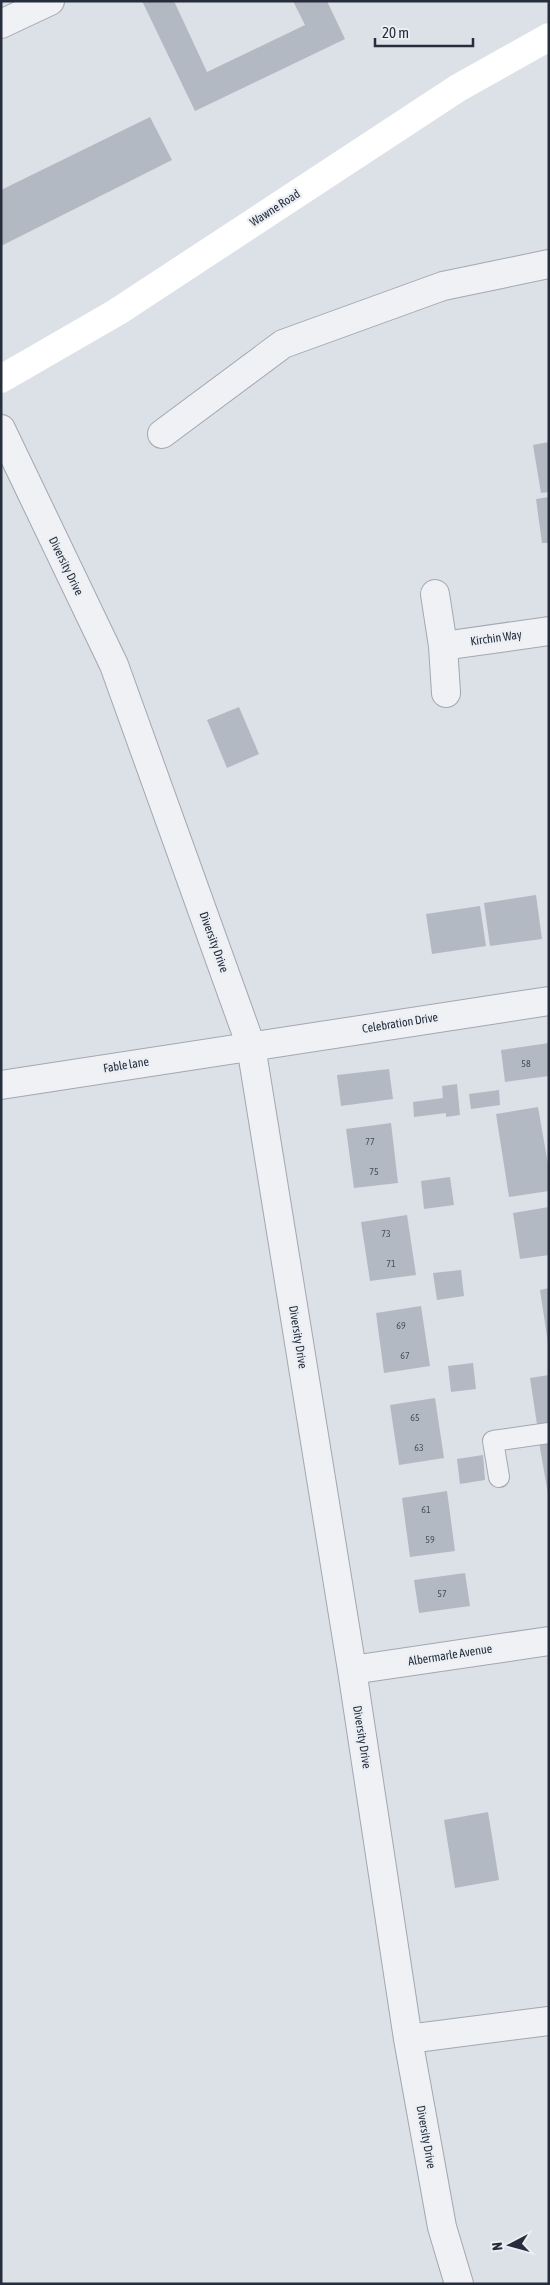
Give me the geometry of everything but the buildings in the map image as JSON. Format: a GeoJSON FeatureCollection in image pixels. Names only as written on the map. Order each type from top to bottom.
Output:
{"type":"FeatureCollection","features":[{"type":"Feature","properties":{"kind":"street"},"geometry":{"type":"LineString","coordinates":[[1,24],[50,1]]}},
{"type":"Feature","properties":{"kind":"street","name":"Wawne Road"},"geometry":{"type":"LineString","coordinates":[[1,379],[117,312],[458,88],[548,40]]}},
{"type":"Feature","properties":{"kind":"street"},"geometry":{"type":"LineString","coordinates":[[162,434],[283,344],[443,286],[549,264]]}},
{"type":"Feature","properties":{"kind":"street","name":"Diversity Drive"},"geometry":{"type":"LineString","coordinates":[[1,430],[114,665],[252,1046],[352,1670],[408,2039],[442,2226],[459,2284]]}},
{"type":"Feature","properties":{"kind":"street"},"geometry":{"type":"LineString","coordinates":[[435,594],[443,646],[446,693]]}},
{"type":"Feature","properties":{"kind":"street","name":"Kirchin Way"},"geometry":{"type":"LineString","coordinates":[[443,646],[549,631]]}},
{"type":"Feature","properties":{"kind":"street","name":"Celebration Drive"},"geometry":{"type":"LineString","coordinates":[[252,1046],[549,1001]]}},
{"type":"Feature","properties":{"kind":"street","name":"Fable lane"},"geometry":{"type":"LineString","coordinates":[[1,1085],[252,1046]]}},
{"type":"Feature","properties":{"kind":"street","name":"Albermarle Avenue"},"geometry":{"type":"LineString","coordinates":[[352,1670],[549,1641]]}},
{"type":"Feature","properties":{"kind":"street"},"geometry":{"type":"LineString","coordinates":[[408,2039],[549,2021]]}},
{"type":"Feature","properties":{"kind":"lane"},"geometry":{"type":"LineString","coordinates":[[499,1477],[493,1441],[549,1433]]}}]}
